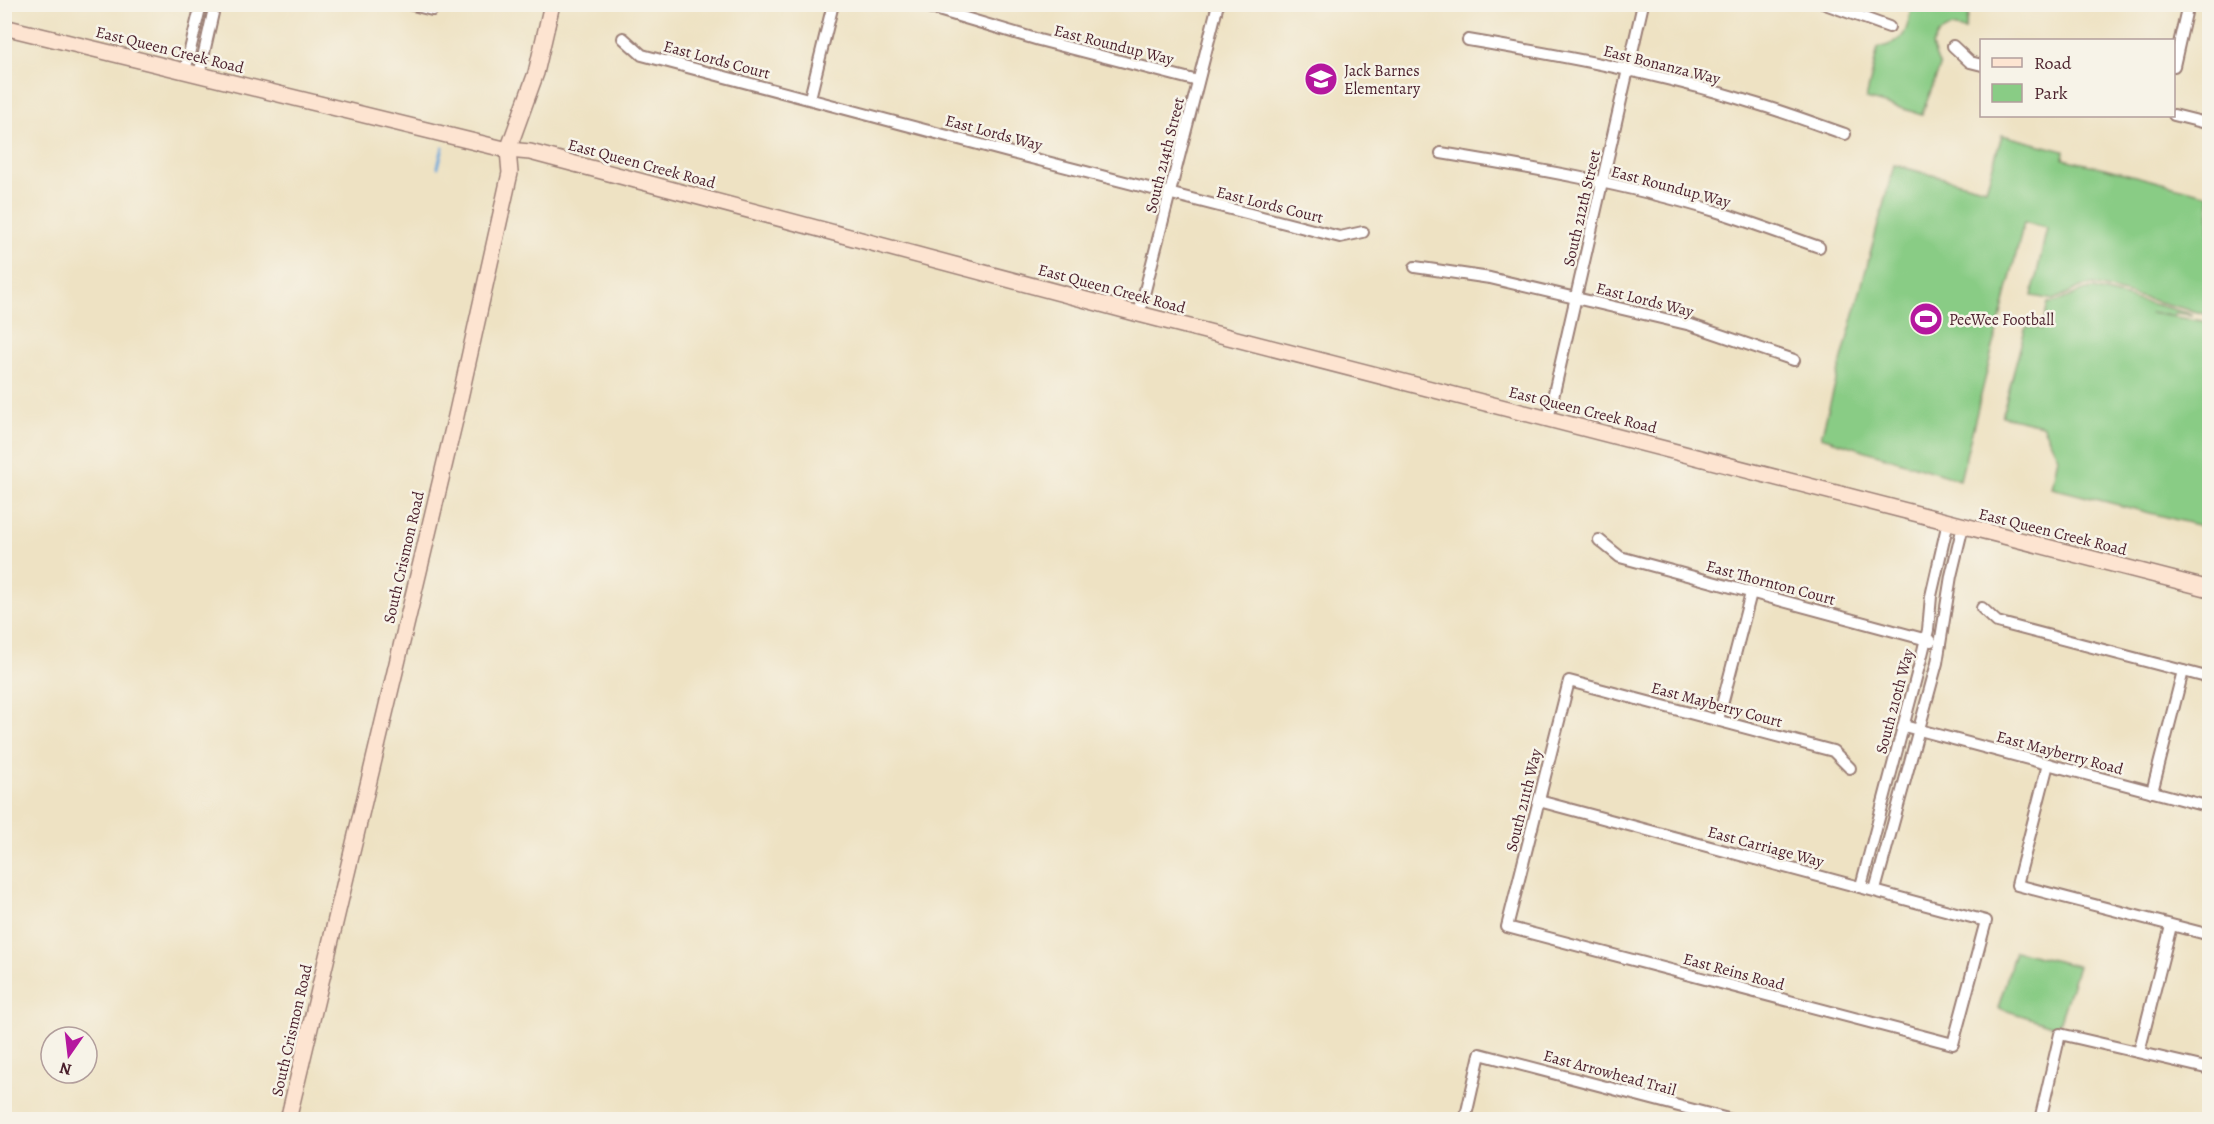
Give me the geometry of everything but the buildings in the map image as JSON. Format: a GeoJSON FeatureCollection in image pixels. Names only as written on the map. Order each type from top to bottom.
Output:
{"type":"FeatureCollection","features":[{"type":"Feature","properties":{"kind":"main road","name":"South Crismon Road"},"geometry":{"type":"LineString","coordinates":[[288,1119],[461,392],[510,173],[508,150],[536,73],[552,4]]}},
{"type":"Feature","properties":{"kind":"main road","name":"East Queen Creek Road"},"geometry":{"type":"LineString","coordinates":[[4,27],[508,150],[530,152],[1139,314],[2210,589]]}},
{"type":"Feature","properties":{"kind":"street"},"geometry":{"type":"LineString","coordinates":[[192,73],[201,4]]}},
{"type":"Feature","properties":{"kind":"street"},"geometry":{"type":"LineString","coordinates":[[192,73],[215,4]]}},
{"type":"Feature","properties":{"kind":"street"},"geometry":{"type":"LineString","coordinates":[[409,4],[433,8]]}},
{"type":"Feature","properties":{"kind":"street"},"geometry":{"type":"LineString","coordinates":[[810,98],[833,4]]}},
{"type":"Feature","properties":{"kind":"street","name":"East Roundup Way"},"geometry":{"type":"LineString","coordinates":[[918,4],[1039,40],[1198,81]]}},
{"type":"Feature","properties":{"kind":"street","name":"South 214th Street"},"geometry":{"type":"LineString","coordinates":[[1139,314],[1218,4]]}},
{"type":"Feature","properties":{"kind":"street","name":"South 212th Street"},"geometry":{"type":"LineString","coordinates":[[1548,419],[1643,4]]}},
{"type":"Feature","properties":{"kind":"street"},"geometry":{"type":"LineString","coordinates":[[1825,4],[1889,27]]}},
{"type":"Feature","properties":{"kind":"street"},"geometry":{"type":"LineString","coordinates":[[2175,62],[2188,4]]}},
{"type":"Feature","properties":{"kind":"street","name":"East Lords Court"},"geometry":{"type":"LineString","coordinates":[[623,38],[642,55],[810,98]]}},
{"type":"Feature","properties":{"kind":"street","name":"East Bonanza Way"},"geometry":{"type":"LineString","coordinates":[[1468,40],[1628,70],[1749,101],[1845,134]]}},
{"type":"Feature","properties":{"kind":"street"},"geometry":{"type":"LineString","coordinates":[[1953,46],[1970,62],[1980,64]]}},
{"type":"Feature","properties":{"kind":"street","name":"East Lords Way"},"geometry":{"type":"LineString","coordinates":[[810,98],[1170,194]]}},
{"type":"Feature","properties":{"kind":"street"},"geometry":{"type":"LineString","coordinates":[[2175,115],[2210,124]]}},
{"type":"Feature","properties":{"kind":"street","name":"East Roundup Way"},"geometry":{"type":"LineString","coordinates":[[1442,153],[1532,168],[1715,211],[1819,247]]}},
{"type":"Feature","properties":{"kind":"street","name":"East Lords Court"},"geometry":{"type":"LineString","coordinates":[[1170,194],[1340,237],[1363,232]]}},
{"type":"Feature","properties":{"kind":"street","name":"East Lords Way"},"geometry":{"type":"LineString","coordinates":[[1415,267],[1490,278],[1691,325],[1794,360]]}},
{"type":"Feature","properties":{"kind":"street","name":"South 210th Way"},"geometry":{"type":"LineString","coordinates":[[1861,886],[1926,640],[1931,596],[1956,524]]}},
{"type":"Feature","properties":{"kind":"street","name":"South 210th Way"},"geometry":{"type":"LineString","coordinates":[[1875,890],[1940,644],[1951,576],[1956,524]]}},
{"type":"Feature","properties":{"kind":"street","name":"East Thornton Court"},"geometry":{"type":"LineString","coordinates":[[1599,540],[1620,557],[1940,644]]}},
{"type":"Feature","properties":{"kind":"street"},"geometry":{"type":"LineString","coordinates":[[1718,720],[1751,593]]}},
{"type":"Feature","properties":{"kind":"street"},"geometry":{"type":"LineString","coordinates":[[1982,608],[1997,622],[2210,678]]}},
{"type":"Feature","properties":{"kind":"street"},"geometry":{"type":"LineString","coordinates":[[2152,792],[2183,671]]}},
{"type":"Feature","properties":{"kind":"street","name":"East Mayberry Court"},"geometry":{"type":"LineString","coordinates":[[1569,681],[1833,751],[1850,768]]}},
{"type":"Feature","properties":{"kind":"street","name":"South 211th Way"},"geometry":{"type":"LineString","coordinates":[[1507,927],[1569,681]]}},
{"type":"Feature","properties":{"kind":"street","name":"East Mayberry Road"},"geometry":{"type":"LineString","coordinates":[[1904,726],[2210,807]]}},
{"type":"Feature","properties":{"kind":"street"},"geometry":{"type":"LineString","coordinates":[[2048,764],[2017,885],[2210,936]]}},
{"type":"Feature","properties":{"kind":"street","name":"East Carriage Way"},"geometry":{"type":"LineString","coordinates":[[1539,801],[1986,921],[1953,1044]]}},
{"type":"Feature","properties":{"kind":"street"},"geometry":{"type":"LineString","coordinates":[[2139,1052],[2171,926]]}},
{"type":"Feature","properties":{"kind":"street","name":"East Reins Road"},"geometry":{"type":"LineString","coordinates":[[1507,927],[1953,1044]]}},
{"type":"Feature","properties":{"kind":"street"},"geometry":{"type":"LineString","coordinates":[[2040,1119],[2060,1034],[2210,1069]]}},
{"type":"Feature","properties":{"kind":"street","name":"East Arrowhead Trail"},"geometry":{"type":"LineString","coordinates":[[1464,1119],[1480,1054],[1732,1119]]}},
{"type":"Feature","properties":{"kind":"green space"},"geometry":{"type":"Polygon","coordinates":[[[1912,5],[1971,5],[1965,30],[1951,27],[1938,34],[1932,46],[1940,67],[1922,114],[1866,99],[1878,48],[1895,43],[1904,34],[1912,5]]]}},
{"type":"Feature","properties":{"kind":"green space","name":"PeeWee Football"},"geometry":{"type":"Polygon","coordinates":[[[2002,135],[2064,151],[2063,159],[2209,195],[2209,315],[2093,285],[2081,287],[2054,300],[2032,296],[2047,228],[2024,222],[1960,480],[1821,437],[1894,165],[1986,189],[2002,135]]]}},
{"type":"Feature","properties":{"kind":"green space"},"geometry":{"type":"Polygon","coordinates":[[[2094,289],[2192,315],[2175,313],[2174,316],[2149,313],[2209,322],[2209,528],[2052,488],[2058,457],[2042,425],[2002,416],[2025,329],[2029,326],[2042,329],[2048,303],[2094,289]]]}},
{"type":"Feature","properties":{"kind":"green space"},"geometry":{"type":"Polygon","coordinates":[[[2015,951],[2078,966],[2058,1027],[1998,1008],[2015,951]]]}},
{"type":"Feature","properties":{"kind":"waterway"},"geometry":{"type":"LineString","coordinates":[[438,167],[443,147]]}},
{"type":"Feature","properties":{"kind":"place","name":"Jack Barnes Elementary"},"geometry":{"type":"Point","coordinates":[1321,79]}},
{"type":"Feature","properties":{"kind":"place","name":"PeeWee Football"},"geometry":{"type":"Point","coordinates":[1926,319]}}]}
